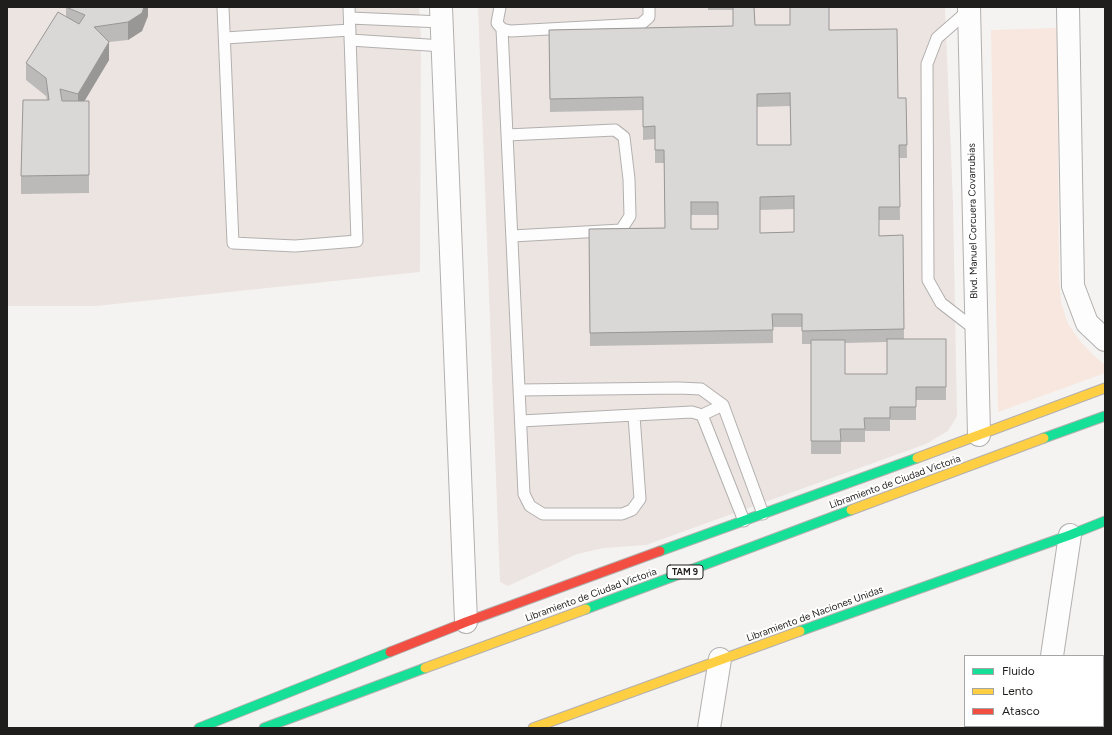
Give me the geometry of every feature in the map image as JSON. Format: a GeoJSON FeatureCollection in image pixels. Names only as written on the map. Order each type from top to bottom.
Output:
{"type":"FeatureCollection","features":[{"type":"Feature","properties":{"kind":"main road"},"geometry":{"type":"LineString","coordinates":[[199,728],[466,622],[1105,388]]}},
{"type":"Feature","properties":{"kind":"main road","name":"Libramiento de Ciudad Victoria"},"geometry":{"type":"LineString","coordinates":[[264,728],[1105,416]]}},
{"type":"Feature","properties":{"kind":"main road","name":"Libramiento de Naciones Unidas"},"geometry":{"type":"LineString","coordinates":[[534,728],[720,659],[1070,535],[1105,521]]}},
{"type":"Feature","properties":{"kind":"street"},"geometry":{"type":"LineString","coordinates":[[1068,7],[1073,286],[1087,323],[1105,340]]}},
{"type":"Feature","properties":{"kind":"street","name":"Blvd. Manuel Corcuera Covarrubias"},"geometry":{"type":"LineString","coordinates":[[969,9],[979,435]]}},
{"type":"Feature","properties":{"kind":"street"},"geometry":{"type":"LineString","coordinates":[[442,14],[466,622]]}},
{"type":"Feature","properties":{"kind":"street"},"geometry":{"type":"LineString","coordinates":[[1052,655],[1070,535]]}},
{"type":"Feature","properties":{"kind":"street"},"geometry":{"type":"LineString","coordinates":[[709,728],[720,659]]}},
{"type":"Feature","properties":{"kind":"lane"},"geometry":{"type":"LineString","coordinates":[[223,7],[233,243],[295,246],[357,241],[349,12],[442,14]]}},
{"type":"Feature","properties":{"kind":"lane"},"geometry":{"type":"LineString","coordinates":[[500,7],[498,23],[502,29],[524,494],[530,506],[542,514],[622,514],[632,510],[640,499],[634,416]]}},
{"type":"Feature","properties":{"kind":"lane"},"geometry":{"type":"LineString","coordinates":[[502,29],[511,31],[641,24],[649,17],[649,7]]}},
{"type":"Feature","properties":{"kind":"lane"},"geometry":{"type":"LineString","coordinates":[[969,9],[937,38],[927,64],[928,280],[941,303],[976,330]]}},
{"type":"Feature","properties":{"kind":"lane"},"geometry":{"type":"LineString","coordinates":[[225,38],[350,35],[443,46]]}},
{"type":"Feature","properties":{"kind":"lane"},"geometry":{"type":"LineString","coordinates":[[507,135],[615,130],[624,136],[629,179],[630,216],[621,230],[512,236]]}},
{"type":"Feature","properties":{"kind":"lane"},"geometry":{"type":"LineString","coordinates":[[519,390],[701,389],[723,405],[763,514]]}},
{"type":"Feature","properties":{"kind":"lane"},"geometry":{"type":"LineString","coordinates":[[521,421],[692,412],[702,414],[723,405]]}},
{"type":"Feature","properties":{"kind":"lane"},"geometry":{"type":"LineString","coordinates":[[702,414],[744,521]]}},
{"type":"Feature","properties":{"kind":"shaded area"},"geometry":{"type":"Polygon","coordinates":[[[7,7],[419,7],[421,37],[420,272],[96,306],[7,306],[7,7]]]}},
{"type":"Feature","properties":{"kind":"shaded area"},"geometry":{"type":"Polygon","coordinates":[[[478,7],[945,7],[953,203],[957,416],[948,431],[926,444],[646,545],[604,548],[577,554],[508,586],[500,582],[478,7]]]}},
{"type":"Feature","properties":{"kind":"shaded area"},"geometry":{"type":"Polygon","coordinates":[[[1057,28],[1059,279],[1061,302],[1068,324],[1080,341],[1105,365],[1105,373],[998,412],[991,30],[1057,28]]]}},
{"type":"Feature","properties":{"kind":"building"},"geometry":{"type":"Polygon","coordinates":[[[66,7],[144,7],[142,13],[128,22],[94,27],[109,42],[78,94],[60,89],[62,101],[89,101],[89,175],[21,176],[23,100],[49,100],[46,78],[26,63],[58,12],[79,24],[85,15],[66,7]]]}},
{"type":"Feature","properties":{"kind":"building"},"geometry":{"type":"Polygon","coordinates":[[[733,7],[754,7],[755,25],[790,25],[790,7],[829,7],[829,30],[897,29],[898,98],[906,98],[907,145],[899,145],[900,207],[879,207],[879,236],[903,235],[904,329],[802,331],[802,314],[772,314],[773,330],[590,333],[589,229],[665,228],[664,150],[655,150],[655,126],[643,127],[643,97],[550,99],[549,30],[733,26],[733,7]],[[790,93],[757,94],[757,145],[791,145],[790,93]],[[794,196],[760,197],[760,233],[794,232],[794,196]],[[691,202],[691,229],[718,229],[718,202],[691,202]]]}},
{"type":"Feature","properties":{"kind":"building"},"geometry":{"type":"Polygon","coordinates":[[[887,339],[946,339],[946,387],[916,387],[916,407],[890,407],[890,418],[864,418],[865,429],[840,429],[841,441],[811,441],[811,340],[845,340],[845,374],[887,374],[887,339]]]}},
{"type":"Feature","properties":{"kind":"traffic: fast"},"geometry":{"type":"LineString","coordinates":[[1044,438],[1105,416]]}},
{"type":"Feature","properties":{"kind":"traffic: fast"},"geometry":{"type":"LineString","coordinates":[[660,551],[917,458]]}},
{"type":"Feature","properties":{"kind":"traffic: fast"},"geometry":{"type":"LineString","coordinates":[[586,609],[851,510]]}},
{"type":"Feature","properties":{"kind":"traffic: fast"},"geometry":{"type":"LineString","coordinates":[[800,631],[1070,535],[1105,521]]}},
{"type":"Feature","properties":{"kind":"traffic: fast"},"geometry":{"type":"LineString","coordinates":[[199,728],[390,652]]}},
{"type":"Feature","properties":{"kind":"traffic: fast"},"geometry":{"type":"LineString","coordinates":[[264,728],[425,668]]}},
{"type":"Feature","properties":{"kind":"traffic: slow"},"geometry":{"type":"LineString","coordinates":[[917,458],[1105,388]]}},
{"type":"Feature","properties":{"kind":"traffic: slow"},"geometry":{"type":"LineString","coordinates":[[851,510],[1044,438]]}},
{"type":"Feature","properties":{"kind":"traffic: slow"},"geometry":{"type":"LineString","coordinates":[[425,668],[586,609]]}},
{"type":"Feature","properties":{"kind":"traffic: slow"},"geometry":{"type":"LineString","coordinates":[[533,728],[800,631]]}},
{"type":"Feature","properties":{"kind":"traffic: jam"},"geometry":{"type":"LineString","coordinates":[[390,652],[466,622],[660,551]]}}]}
